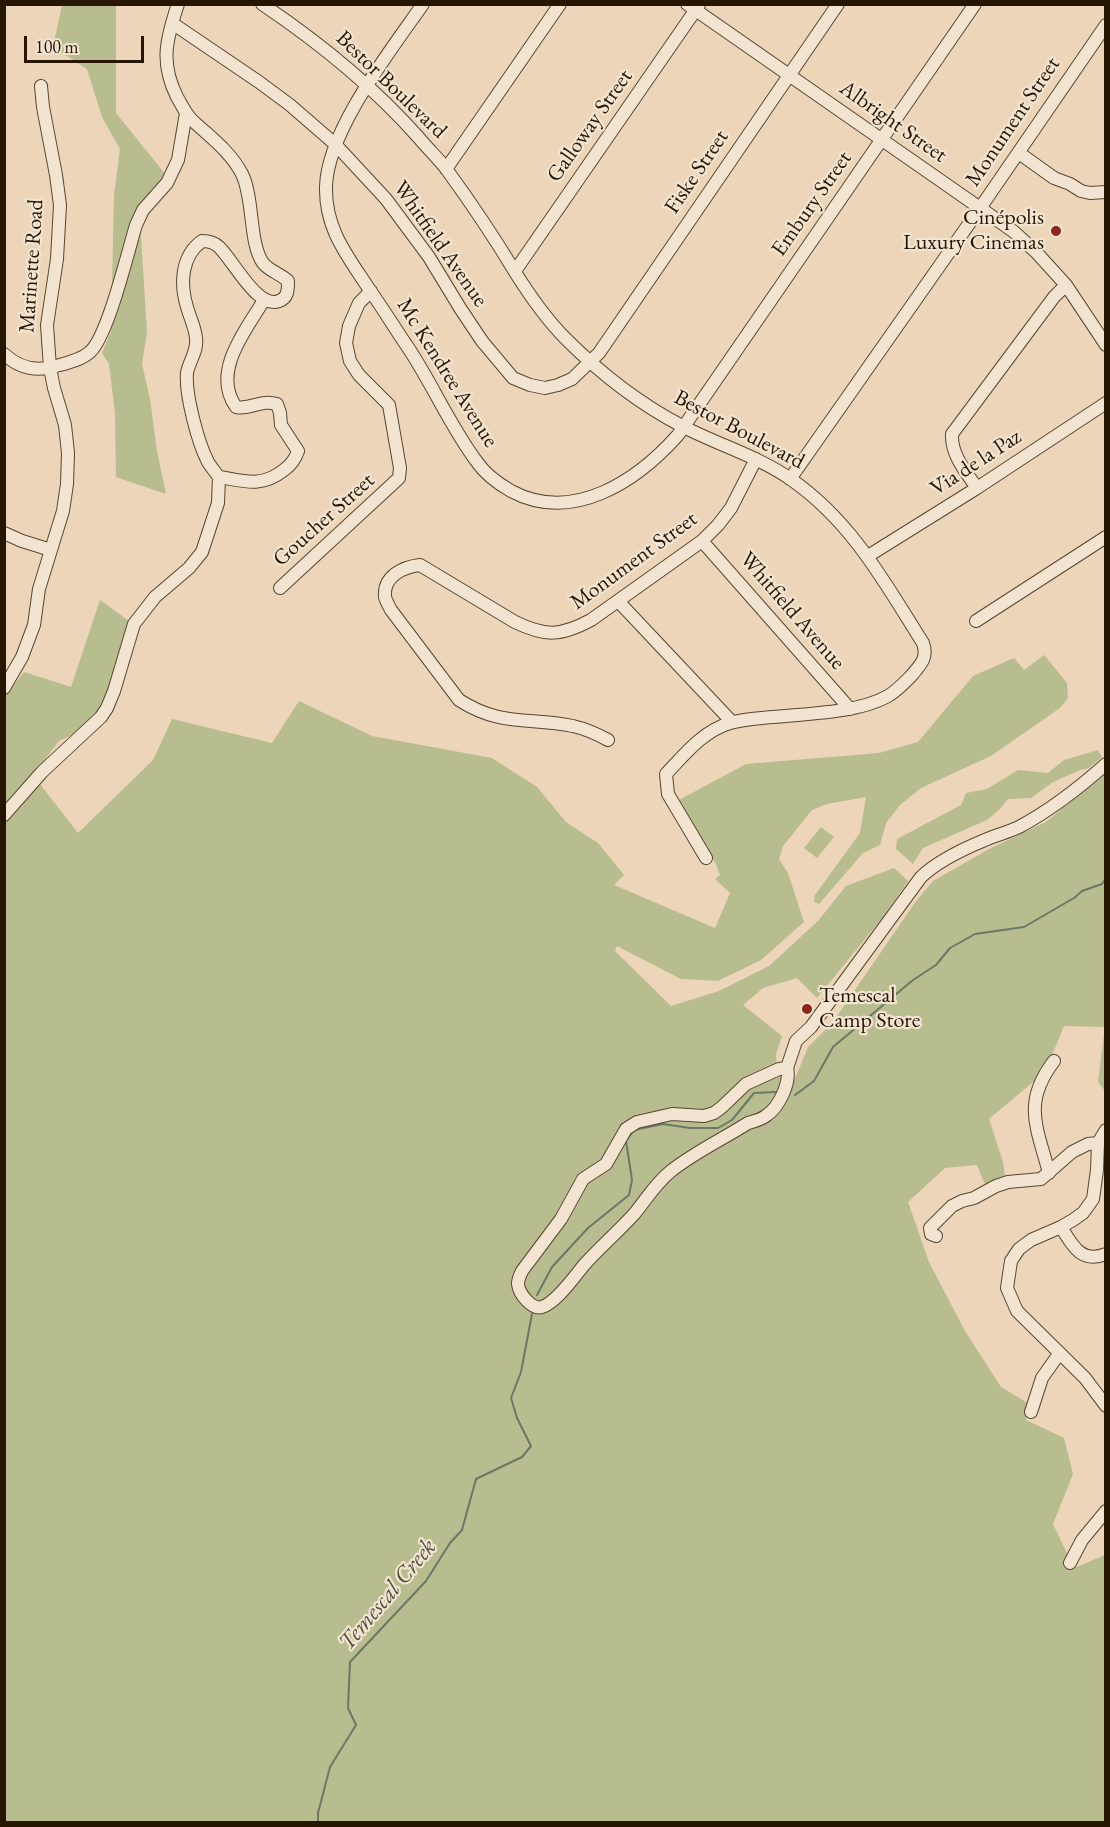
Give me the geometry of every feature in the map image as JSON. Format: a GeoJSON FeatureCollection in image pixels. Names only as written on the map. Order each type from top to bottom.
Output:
{"type":"FeatureCollection","features":[{"type":"Feature","properties":{"kind":"street"},"geometry":{"type":"LineString","coordinates":[[4,815],[42,772],[107,708],[134,624],[155,597],[189,568],[202,552],[218,503],[219,477],[208,463],[201,443],[186,382],[188,365],[195,352],[197,340],[183,289],[186,260],[194,246],[202,241],[211,242],[220,248],[264,300],[271,303],[284,298],[288,291],[288,281],[281,274],[263,264],[257,253],[249,195],[242,175],[228,153],[186,113],[170,84],[165,64],[166,45],[178,4]]}},
{"type":"Feature","properties":{"kind":"street","name":"Bestor Boulevard"},"geometry":{"type":"LineString","coordinates":[[262,4],[323,48],[367,85],[408,125],[446,169],[543,313],[591,362],[633,396],[683,427],[756,459],[790,479],[834,515],[868,556],[923,643],[925,658],[904,684],[889,696],[850,709],[732,722],[714,729],[692,747],[666,774],[668,794],[706,858]]}},
{"type":"Feature","properties":{"kind":"street"},"geometry":{"type":"LineString","coordinates":[[280,16],[287,4]]}},
{"type":"Feature","properties":{"kind":"street","name":"Mc Kendree Avenue"},"geometry":{"type":"LineString","coordinates":[[423,4],[367,85],[335,144],[328,163],[327,212],[344,251],[413,355],[478,464],[501,486],[526,499],[553,503],[585,499],[604,493],[638,473],[662,453],[683,427]]}},
{"type":"Feature","properties":{"kind":"street"},"geometry":{"type":"LineString","coordinates":[[446,169],[560,4]]}},
{"type":"Feature","properties":{"kind":"street","name":"Fiske Street"},"geometry":{"type":"LineString","coordinates":[[591,362],[837,4]]}},
{"type":"Feature","properties":{"kind":"street","name":"Embury Street"},"geometry":{"type":"LineString","coordinates":[[683,427],[975,4]]}},
{"type":"Feature","properties":{"kind":"street","name":"Albright Street"},"geometry":{"type":"LineString","coordinates":[[694,6],[1014,231],[1066,285],[1106,345]]}},
{"type":"Feature","properties":{"kind":"street","name":"Galloway Street"},"geometry":{"type":"LineString","coordinates":[[515,271],[694,6]]}},
{"type":"Feature","properties":{"kind":"street","name":"Whitfield Avenue"},"geometry":{"type":"LineString","coordinates":[[172,23],[290,105],[335,144],[386,199],[429,257],[482,341],[513,378],[545,388],[558,386],[572,379],[591,362]]}},
{"type":"Feature","properties":{"kind":"street","name":"Monument Street"},"geometry":{"type":"LineString","coordinates":[[790,479],[1106,25]]}},
{"type":"Feature","properties":{"kind":"street","name":"Marinette Road"},"geometry":{"type":"LineString","coordinates":[[4,688],[22,657],[34,625],[39,589],[63,511],[67,484],[68,453],[65,425],[50,368],[47,325],[57,259],[60,205],[41,86]]}},
{"type":"Feature","properties":{"kind":"street"},"geometry":{"type":"LineString","coordinates":[[4,354],[12,362],[25,368],[50,368],[79,359],[91,352],[105,328],[136,225],[143,210],[167,183],[178,160],[186,113]]}},
{"type":"Feature","properties":{"kind":"street"},"geometry":{"type":"LineString","coordinates":[[1019,153],[1054,178],[1081,191],[1106,192]]}},
{"type":"Feature","properties":{"kind":"street"},"geometry":{"type":"LineString","coordinates":[[977,489],[955,455],[951,444],[952,434],[1047,306],[1066,285]]}},
{"type":"Feature","properties":{"kind":"street","name":"Goucher Street"},"geometry":{"type":"LineString","coordinates":[[280,588],[399,478],[400,468],[389,405],[359,375],[350,361],[346,343],[349,326],[359,303],[371,291]]}},
{"type":"Feature","properties":{"kind":"street"},"geometry":{"type":"LineString","coordinates":[[219,477],[255,483],[267,480],[289,466],[298,451],[281,425],[277,404],[268,401],[244,408],[236,407],[229,398],[226,386],[234,350],[264,300]]}},
{"type":"Feature","properties":{"kind":"street","name":"Via de la Paz"},"geometry":{"type":"LineString","coordinates":[[868,556],[1104,408]]}},
{"type":"Feature","properties":{"kind":"street","name":"Monument Street"},"geometry":{"type":"LineString","coordinates":[[608,740],[589,730],[571,726],[492,716],[473,709],[459,700],[391,610],[385,597],[388,583],[396,572],[407,566],[420,565],[531,630],[550,634],[578,627],[702,541],[731,508],[756,459]]}},
{"type":"Feature","properties":{"kind":"street"},"geometry":{"type":"LineString","coordinates":[[4,533],[51,550]]}},
{"type":"Feature","properties":{"kind":"street"},"geometry":{"type":"LineString","coordinates":[[976,621],[1106,537]]}},
{"type":"Feature","properties":{"kind":"street","name":"Whitfield Avenue"},"geometry":{"type":"LineString","coordinates":[[702,541],[850,709]]}},
{"type":"Feature","properties":{"kind":"street"},"geometry":{"type":"LineString","coordinates":[[618,601],[732,722]]}},
{"type":"Feature","properties":{"kind":"street"},"geometry":{"type":"LineString","coordinates":[[787,1068],[779,1069],[746,1084],[714,1113],[704,1116],[672,1114],[637,1122],[626,1129],[606,1164],[583,1179],[561,1220],[522,1271],[518,1287],[524,1298],[535,1307],[542,1307],[554,1299],[599,1248],[635,1213],[670,1172],[748,1123],[769,1114],[787,1086],[789,1074],[787,1068],[796,1041],[812,1027],[921,877],[953,856],[1030,821],[1071,795],[1106,764]]}},
{"type":"Feature","properties":{"kind":"street"},"geometry":{"type":"LineString","coordinates":[[1049,1173],[1033,1111],[1036,1093],[1043,1075],[1054,1061]]}},
{"type":"Feature","properties":{"kind":"street"},"geometry":{"type":"LineString","coordinates":[[1106,1130],[1098,1143],[1097,1177],[1092,1199],[1083,1213],[1020,1248],[1011,1261],[1007,1288],[1017,1311],[1085,1378],[1106,1406]]}},
{"type":"Feature","properties":{"kind":"street"},"geometry":{"type":"LineString","coordinates":[[936,1236],[931,1234],[930,1228],[952,1206],[1008,1182],[1041,1179],[1072,1152],[1088,1144],[1098,1143]]}},
{"type":"Feature","properties":{"kind":"street"},"geometry":{"type":"LineString","coordinates":[[1061,1227],[1074,1249],[1087,1256],[1099,1257],[1106,1254]]}},
{"type":"Feature","properties":{"kind":"street"},"geometry":{"type":"LineString","coordinates":[[1031,1412],[1042,1378],[1059,1354]]}},
{"type":"Feature","properties":{"kind":"street"},"geometry":{"type":"LineString","coordinates":[[1070,1563],[1082,1540],[1106,1511]]}},
{"type":"Feature","properties":{"kind":"green space"},"geometry":{"type":"Polygon","coordinates":[[[62,5],[116,5],[116,113],[166,175],[158,189],[139,204],[147,332],[142,364],[166,494],[116,477],[115,413],[109,364],[102,353],[111,331],[114,195],[120,149],[102,117],[87,69],[53,47],[62,5]]]}},
{"type":"Feature","properties":{"kind":"green space"},"geometry":{"type":"Polygon","coordinates":[[[100,600],[129,621],[113,677],[100,709],[74,734],[59,741],[33,775],[78,833],[153,760],[172,719],[272,743],[299,701],[372,736],[492,758],[537,787],[566,822],[598,843],[624,875],[614,885],[715,928],[730,893],[715,879],[720,875],[715,862],[695,832],[679,800],[746,764],[879,753],[918,742],[973,676],[1014,658],[1024,670],[1044,655],[1067,683],[1068,698],[1060,708],[991,756],[921,788],[900,805],[886,823],[880,845],[863,853],[819,904],[814,902],[815,895],[860,833],[866,797],[827,804],[812,810],[783,846],[779,859],[788,873],[804,922],[761,960],[718,981],[681,979],[617,946],[615,951],[671,1006],[719,991],[769,966],[818,921],[846,886],[894,868],[908,881],[883,917],[817,998],[797,978],[763,988],[743,1005],[782,1036],[776,1054],[777,1072],[794,1081],[808,1047],[833,1022],[916,901],[933,881],[989,849],[1046,822],[1105,773],[1105,1027],[1064,1026],[1045,1072],[989,1119],[1003,1162],[1006,1182],[987,1190],[977,1165],[945,1168],[908,1202],[929,1262],[965,1331],[1001,1387],[1031,1405],[1026,1420],[1064,1438],[1073,1474],[1053,1524],[1074,1568],[1105,1555],[1105,1822],[5,1822],[4,697],[24,672],[71,687],[100,600]]]}},
{"type":"Feature","properties":{"kind":"green space"},"geometry":{"type":"Polygon","coordinates":[[[1098,750],[1102,757],[1089,768],[1053,782],[1031,798],[1008,799],[987,820],[923,848],[913,864],[896,849],[897,839],[961,805],[966,793],[987,789],[1018,770],[1048,773],[1064,760],[1098,750]]]}},
{"type":"Feature","properties":{"kind":"green space"},"geometry":{"type":"Polygon","coordinates":[[[821,827],[834,837],[817,858],[804,848],[821,827]]]}},
{"type":"Feature","properties":{"kind":"green space"},"geometry":{"type":"Polygon","coordinates":[[[1105,1027],[1105,1091],[1098,1082],[1105,1027]]]}},
{"type":"Feature","properties":{"kind":"waterway","name":"Temescal Creek"},"geometry":{"type":"LineString","coordinates":[[795,1095],[814,1081],[833,1047],[913,980],[936,965],[950,948],[975,934],[1024,927],[1082,891],[1102,884],[1106,878]]}},
{"type":"Feature","properties":{"kind":"waterway","name":"Temescal Creek"},"geometry":{"type":"LineString","coordinates":[[537,1295],[552,1267],[588,1228],[629,1195],[632,1180],[626,1141],[634,1130],[663,1124],[690,1128],[718,1128],[732,1120],[754,1093],[776,1092]]}},
{"type":"Feature","properties":{"kind":"waterway","name":"Temescal Creek"},"geometry":{"type":"LineString","coordinates":[[318,1822],[318,1813],[330,1767],[356,1725],[348,1708],[350,1662],[426,1581],[450,1543],[462,1530],[476,1479],[522,1457],[531,1446],[517,1418],[511,1398],[521,1372],[532,1314]]}},
{"type":"Feature","properties":{"kind":"place","name":"Cinépolis Luxury Cinemas"},"geometry":{"type":"Point","coordinates":[1056,231]}},
{"type":"Feature","properties":{"kind":"place","name":"Temescal Camp Store"},"geometry":{"type":"Point","coordinates":[807,1009]}}]}
